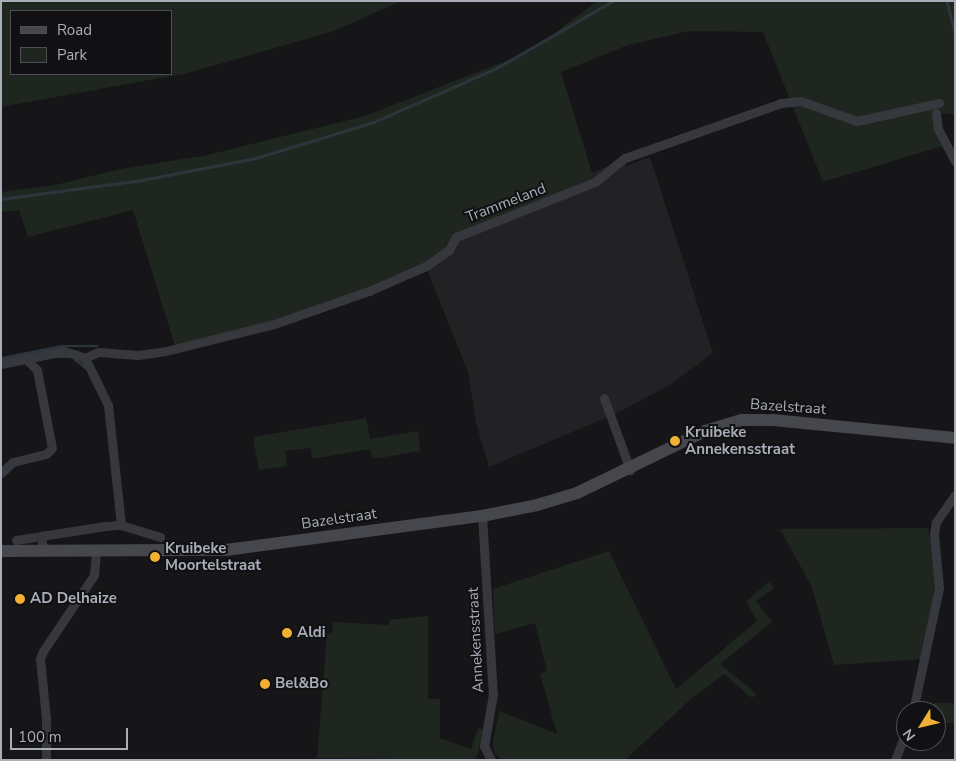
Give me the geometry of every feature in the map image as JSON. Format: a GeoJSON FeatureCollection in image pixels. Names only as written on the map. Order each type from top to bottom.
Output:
{"type":"FeatureCollection","features":[{"type":"Feature","properties":{"kind":"main road","name":"Bazelstraat"},"geometry":{"type":"LineString","coordinates":[[1,551],[226,550],[482,516],[569,496],[630,470],[704,431],[741,420],[766,419],[955,438]]}},
{"type":"Feature","properties":{"kind":"street","name":"Trammeland"},"geometry":{"type":"LineString","coordinates":[[85,358],[98,352],[138,355],[166,351],[274,324],[369,291],[426,266],[449,250],[456,237],[595,182],[625,158],[781,103],[801,101],[857,121],[939,103]]}},
{"type":"Feature","properties":{"kind":"street"},"geometry":{"type":"LineString","coordinates":[[936,113],[938,129],[955,161]]}},
{"type":"Feature","properties":{"kind":"street"},"geometry":{"type":"LineString","coordinates":[[1,364],[64,351],[85,358],[108,405],[121,524]]}},
{"type":"Feature","properties":{"kind":"street"},"geometry":{"type":"LineString","coordinates":[[1,473],[12,462],[49,452],[54,443],[38,370],[27,360]]}},
{"type":"Feature","properties":{"kind":"street"},"geometry":{"type":"LineString","coordinates":[[604,398],[630,470]]}},
{"type":"Feature","properties":{"kind":"street"},"geometry":{"type":"LineString","coordinates":[[916,701],[939,588],[935,528],[942,511],[955,495]]}},
{"type":"Feature","properties":{"kind":"street","name":"Annekensstraat"},"geometry":{"type":"LineString","coordinates":[[482,516],[493,694],[484,746],[491,760]]}},
{"type":"Feature","properties":{"kind":"street"},"geometry":{"type":"LineString","coordinates":[[16,540],[121,524],[160,537]]}},
{"type":"Feature","properties":{"kind":"street"},"geometry":{"type":"LineString","coordinates":[[41,536],[43,550]]}},
{"type":"Feature","properties":{"kind":"street"},"geometry":{"type":"LineString","coordinates":[[46,760],[46,719],[40,659],[42,651],[94,575],[96,550]]}},
{"type":"Feature","properties":{"kind":"shaded area"},"geometry":{"type":"Polygon","coordinates":[[[650,157],[713,353],[670,385],[615,414],[489,467],[476,423],[468,372],[426,267],[458,238],[596,185],[592,173],[623,160],[626,166],[650,157]]]}},
{"type":"Feature","properties":{"kind":"green space"},"geometry":{"type":"Polygon","coordinates":[[[1,1],[401,1],[334,31],[188,73],[1,107],[1,1]]]}},
{"type":"Feature","properties":{"kind":"green space"},"geometry":{"type":"Polygon","coordinates":[[[597,1],[955,1],[955,114],[937,113],[946,145],[823,182],[763,32],[689,31],[628,45],[561,72],[596,186],[458,238],[451,252],[291,322],[175,346],[133,210],[28,237],[19,210],[1,212],[1,192],[55,185],[121,169],[208,155],[365,116],[531,51],[597,1]]]}},
{"type":"Feature","properties":{"kind":"green space"},"geometry":{"type":"Polygon","coordinates":[[[366,418],[370,439],[418,431],[420,451],[373,459],[370,449],[312,459],[311,448],[285,451],[287,466],[259,470],[253,437],[366,418]]]}},
{"type":"Feature","properties":{"kind":"green space"},"geometry":{"type":"Polygon","coordinates":[[[928,528],[937,576],[922,659],[834,665],[812,587],[780,529],[928,528]]]}},
{"type":"Feature","properties":{"kind":"green space"},"geometry":{"type":"Polygon","coordinates":[[[609,551],[676,689],[757,621],[746,601],[769,582],[774,588],[756,601],[772,622],[720,664],[757,694],[752,698],[724,674],[692,698],[625,760],[502,760],[495,754],[493,742],[499,711],[557,734],[540,674],[547,671],[535,623],[495,634],[493,589],[609,551]]]}},
{"type":"Feature","properties":{"kind":"green space"},"geometry":{"type":"Polygon","coordinates":[[[428,616],[428,699],[440,699],[440,738],[471,749],[478,728],[484,730],[476,760],[317,758],[327,634],[332,634],[333,622],[389,625],[389,620],[428,616]]]}},
{"type":"Feature","properties":{"kind":"green space"},"geometry":{"type":"Polygon","coordinates":[[[946,703],[955,703],[955,723],[946,723],[946,703]]]}},
{"type":"Feature","properties":{"kind":"waterway"},"geometry":{"type":"LineString","coordinates":[[1,199],[142,180],[256,158],[374,122],[495,69],[613,1]]}},
{"type":"Feature","properties":{"kind":"waterway"},"geometry":{"type":"LineString","coordinates":[[947,1],[955,32]]}},
{"type":"Feature","properties":{"kind":"waterway"},"geometry":{"type":"LineString","coordinates":[[1,358],[61,346],[98,346]]}},
{"type":"Feature","properties":{"kind":"waterway"},"geometry":{"type":"LineString","coordinates":[[51,357],[70,357]]}},
{"type":"Feature","properties":{"kind":"waterway"},"geometry":{"type":"LineString","coordinates":[[75,359],[86,368]]}},
{"type":"Feature","properties":{"kind":"place","name":"Kruibeke Annekensstraat"},"geometry":{"type":"Point","coordinates":[675,441]}},
{"type":"Feature","properties":{"kind":"place","name":"Kruibeke Moortelstraat"},"geometry":{"type":"Point","coordinates":[155,557]}},
{"type":"Feature","properties":{"kind":"place","name":"AD Delhaize"},"geometry":{"type":"Point","coordinates":[20,599]}},
{"type":"Feature","properties":{"kind":"place","name":"Aldi"},"geometry":{"type":"Point","coordinates":[287,633]}},
{"type":"Feature","properties":{"kind":"place","name":"Bel&Bo"},"geometry":{"type":"Point","coordinates":[265,684]}}]}
